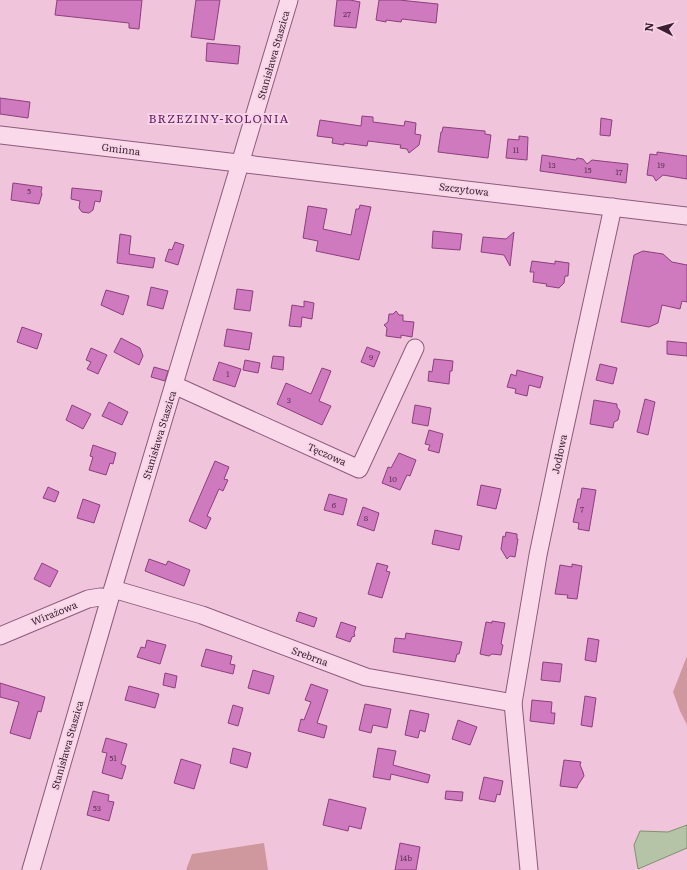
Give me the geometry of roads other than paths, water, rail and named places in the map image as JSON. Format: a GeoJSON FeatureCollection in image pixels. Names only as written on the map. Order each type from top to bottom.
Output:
{"type":"FeatureCollection","features":[{"type":"Feature","properties":{"kind":"street","name":"Stanisława Staszica"},"geometry":{"type":"LineString","coordinates":[[31,870],[111,593],[289,0]]}},
{"type":"Feature","properties":{"kind":"street","name":"Gminna"},"geometry":{"type":"LineString","coordinates":[[0,135],[241,163]]}},
{"type":"Feature","properties":{"kind":"street","name":"Szczytowa"},"geometry":{"type":"LineString","coordinates":[[241,163],[687,216]]}},
{"type":"Feature","properties":{"kind":"street","name":"Jodłowa"},"geometry":{"type":"LineString","coordinates":[[529,870],[513,703],[538,555],[613,207]]}},
{"type":"Feature","properties":{"kind":"street","name":"Tęczowa"},"geometry":{"type":"LineString","coordinates":[[174,385],[359,469],[415,348]]}},
{"type":"Feature","properties":{"kind":"street","name":"Srebrna"},"geometry":{"type":"LineString","coordinates":[[111,593],[202,615],[366,677],[513,703]]}},
{"type":"Feature","properties":{"kind":"street","name":"Wirażowa"},"geometry":{"type":"LineString","coordinates":[[0,636],[88,599],[111,593]]}},
{"type":"Feature","properties":{"kind":"district","name":"BRZEZINY-KOLONIA"},"geometry":{"type":"Point","coordinates":[219,119]}}]}
